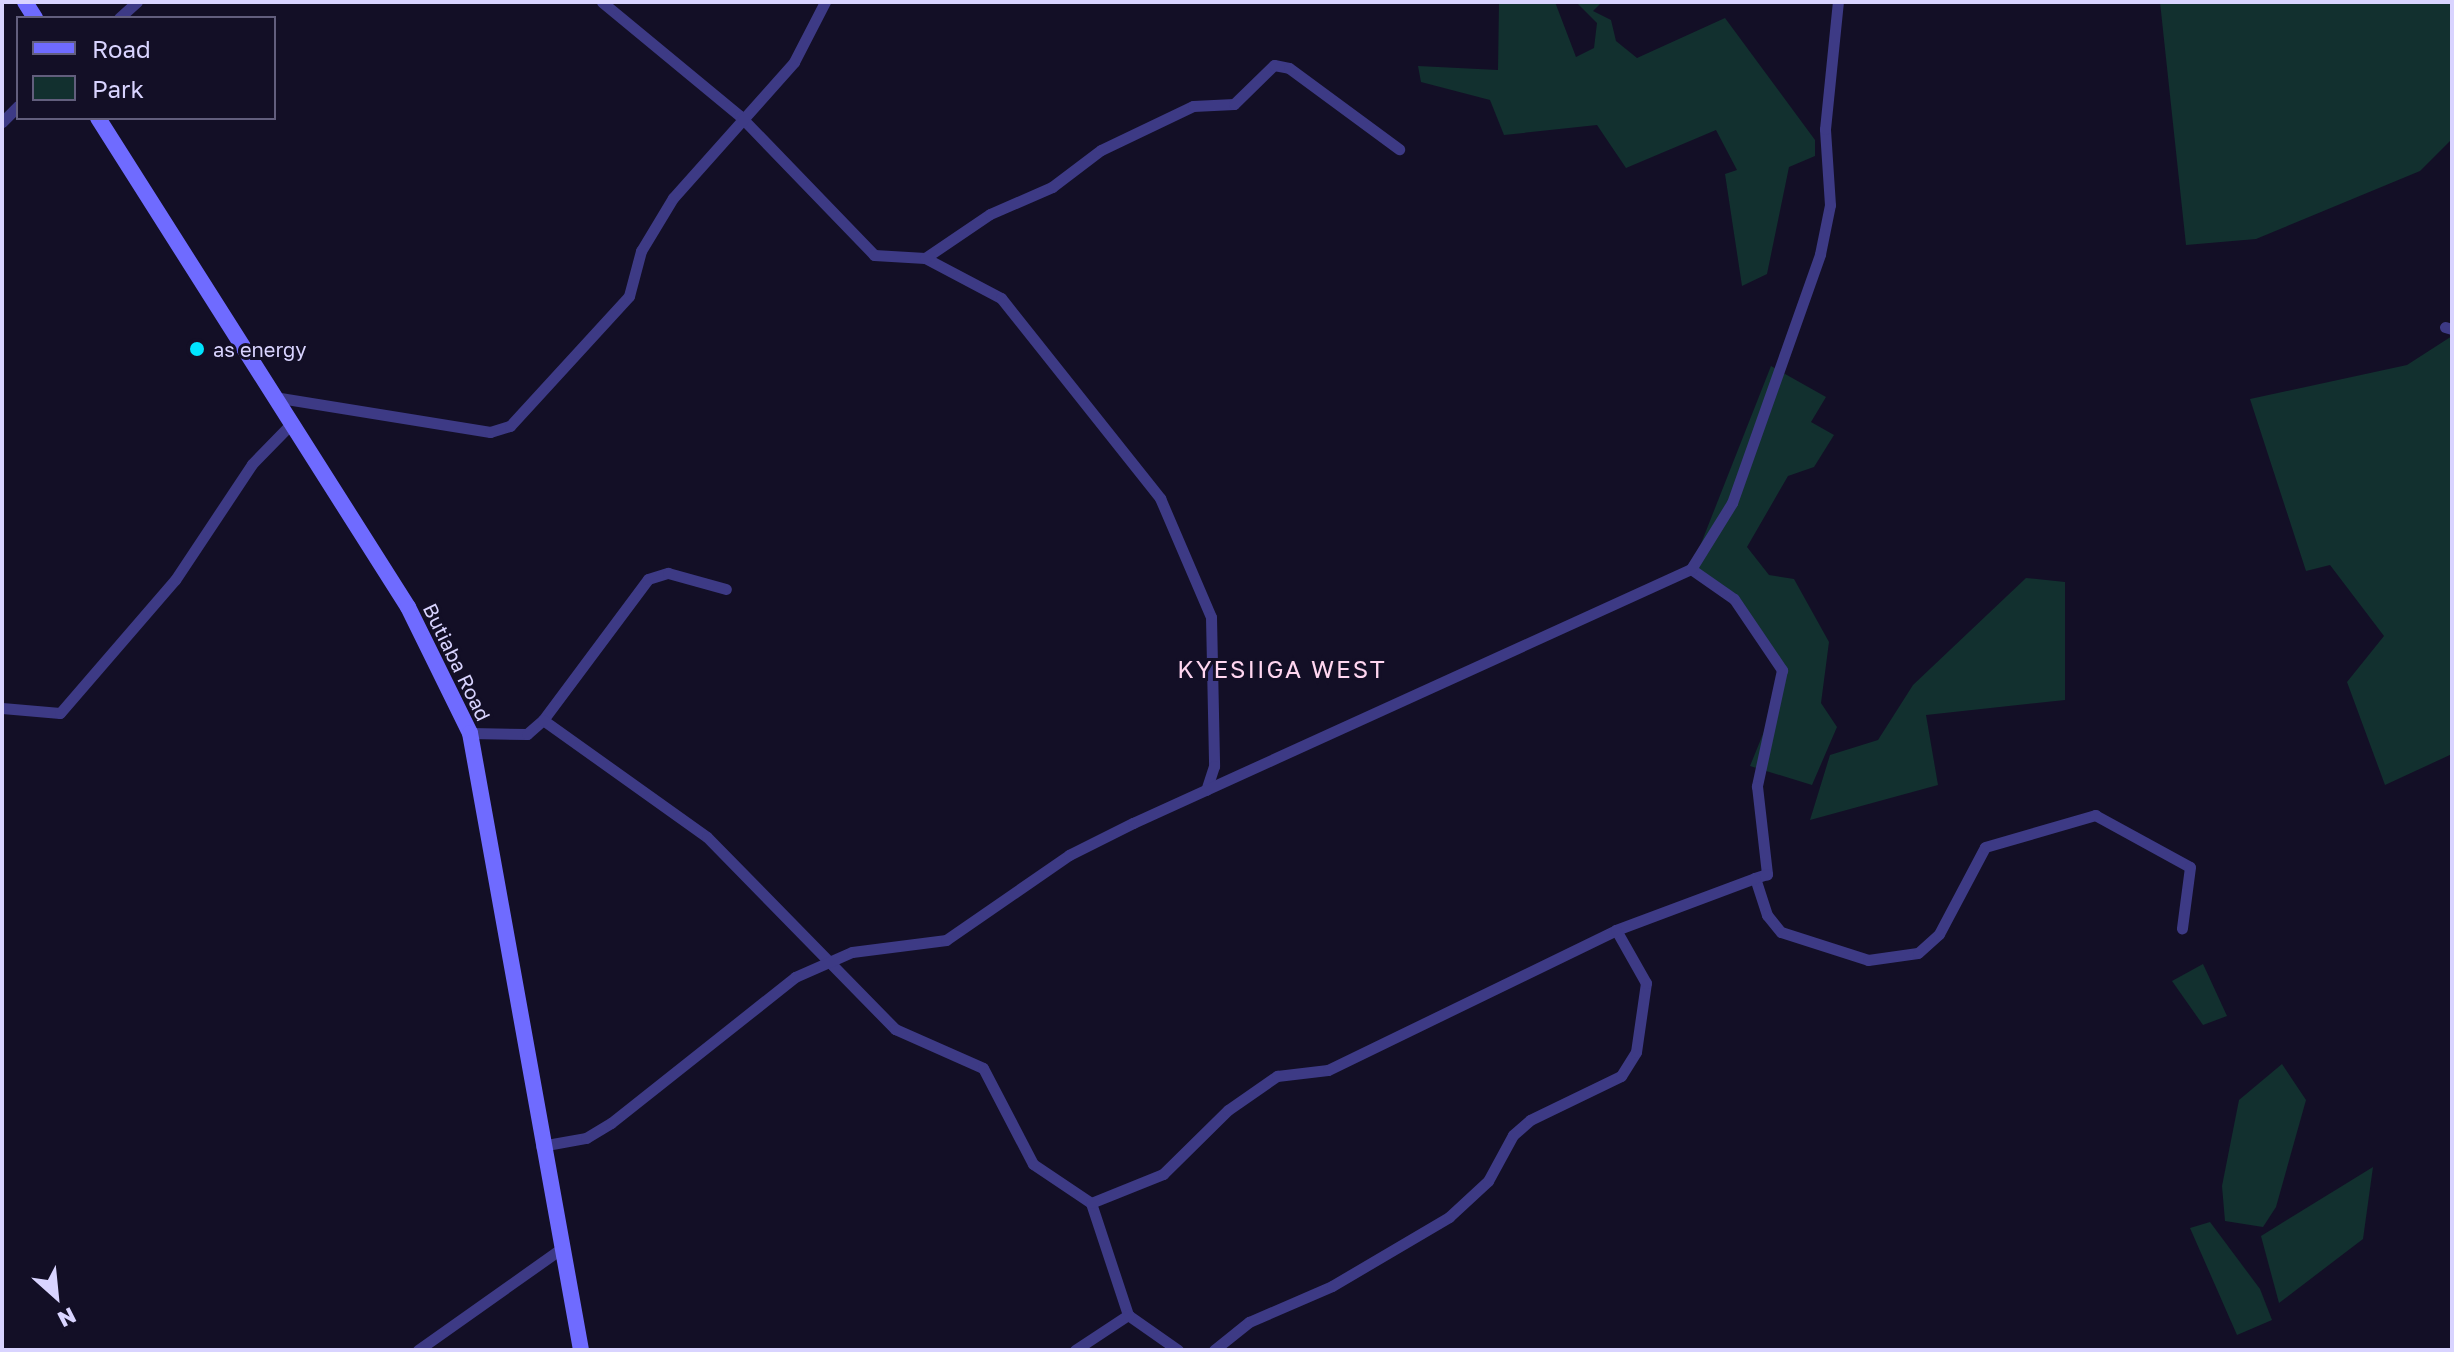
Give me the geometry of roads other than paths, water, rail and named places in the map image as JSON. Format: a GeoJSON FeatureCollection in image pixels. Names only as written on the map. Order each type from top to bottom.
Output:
{"type":"FeatureCollection","features":[{"type":"Feature","properties":{"kind":"main road","name":"Butiaba Road"},"geometry":{"type":"LineString","coordinates":[[99,120],[408,607],[470,733],[496,845],[540,1147],[581,1350]]}},
{"type":"Feature","properties":{"kind":"street"},"geometry":{"type":"LineString","coordinates":[[121,16],[137,2]]}},
{"type":"Feature","properties":{"kind":"street"},"geometry":{"type":"LineString","coordinates":[[602,2],[740,116],[874,255],[925,258],[1007,304],[1173,519],[1211,617],[1214,766],[1206,790]]}},
{"type":"Feature","properties":{"kind":"street"},"geometry":{"type":"LineString","coordinates":[[274,397],[490,432],[510,426],[629,296],[646,240],[740,116],[794,62],[825,2]]}},
{"type":"Feature","properties":{"kind":"street"},"geometry":{"type":"LineString","coordinates":[[540,1147],[586,1138],[611,1123],[786,984],[827,962],[946,940],[1069,855],[1691,569],[1732,503],[1820,254],[1830,205],[1825,129],[1838,2]]}},
{"type":"Feature","properties":{"kind":"street"},"geometry":{"type":"LineString","coordinates":[[925,258],[990,214],[1052,187],[1101,150],[1193,106],[1234,104],[1274,65],[1289,68],[1399,149]]}},
{"type":"Feature","properties":{"kind":"street"},"geometry":{"type":"LineString","coordinates":[[2,708],[60,713],[175,580],[252,464],[292,423]]}},
{"type":"Feature","properties":{"kind":"street"},"geometry":{"type":"LineString","coordinates":[[1091,1203],[1163,1174],[1228,1110],[1277,1076],[1328,1070],[1379,1049],[1616,930],[1767,874],[1757,786],[1782,670],[1734,599],[1691,569]]}},
{"type":"Feature","properties":{"kind":"street"},"geometry":{"type":"LineString","coordinates":[[470,733],[527,734],[543,720],[648,579],[668,573],[726,589]]}},
{"type":"Feature","properties":{"kind":"street"},"geometry":{"type":"LineString","coordinates":[[543,720],[707,837],[827,962],[912,1042],[983,1068],[1033,1164],[1091,1203],[1128,1315],[1178,1350]]}},
{"type":"Feature","properties":{"kind":"street"},"geometry":{"type":"LineString","coordinates":[[1755,878],[1767,915],[1781,932],[1868,960],[1900,959],[1939,934],[1985,847],[2100,815],[2190,867],[2182,928]]}},
{"type":"Feature","properties":{"kind":"street"},"geometry":{"type":"LineString","coordinates":[[1214,1350],[1249,1322],[1332,1286],[1449,1217],[1488,1181],[1513,1135],[1530,1120],[1621,1076],[1636,1052],[1646,983],[1616,930]]}},
{"type":"Feature","properties":{"kind":"street"},"geometry":{"type":"LineString","coordinates":[[418,1350],[559,1250]]}},
{"type":"Feature","properties":{"kind":"street"},"geometry":{"type":"LineString","coordinates":[[1075,1350],[1128,1315]]}},
{"type":"Feature","properties":{"kind":"place","name":"as energy"},"geometry":{"type":"Point","coordinates":[197,349]}},
{"type":"Feature","properties":{"kind":"district","name":"KYESIIGA WEST"},"geometry":{"type":"Point","coordinates":[1282,669]}}]}
